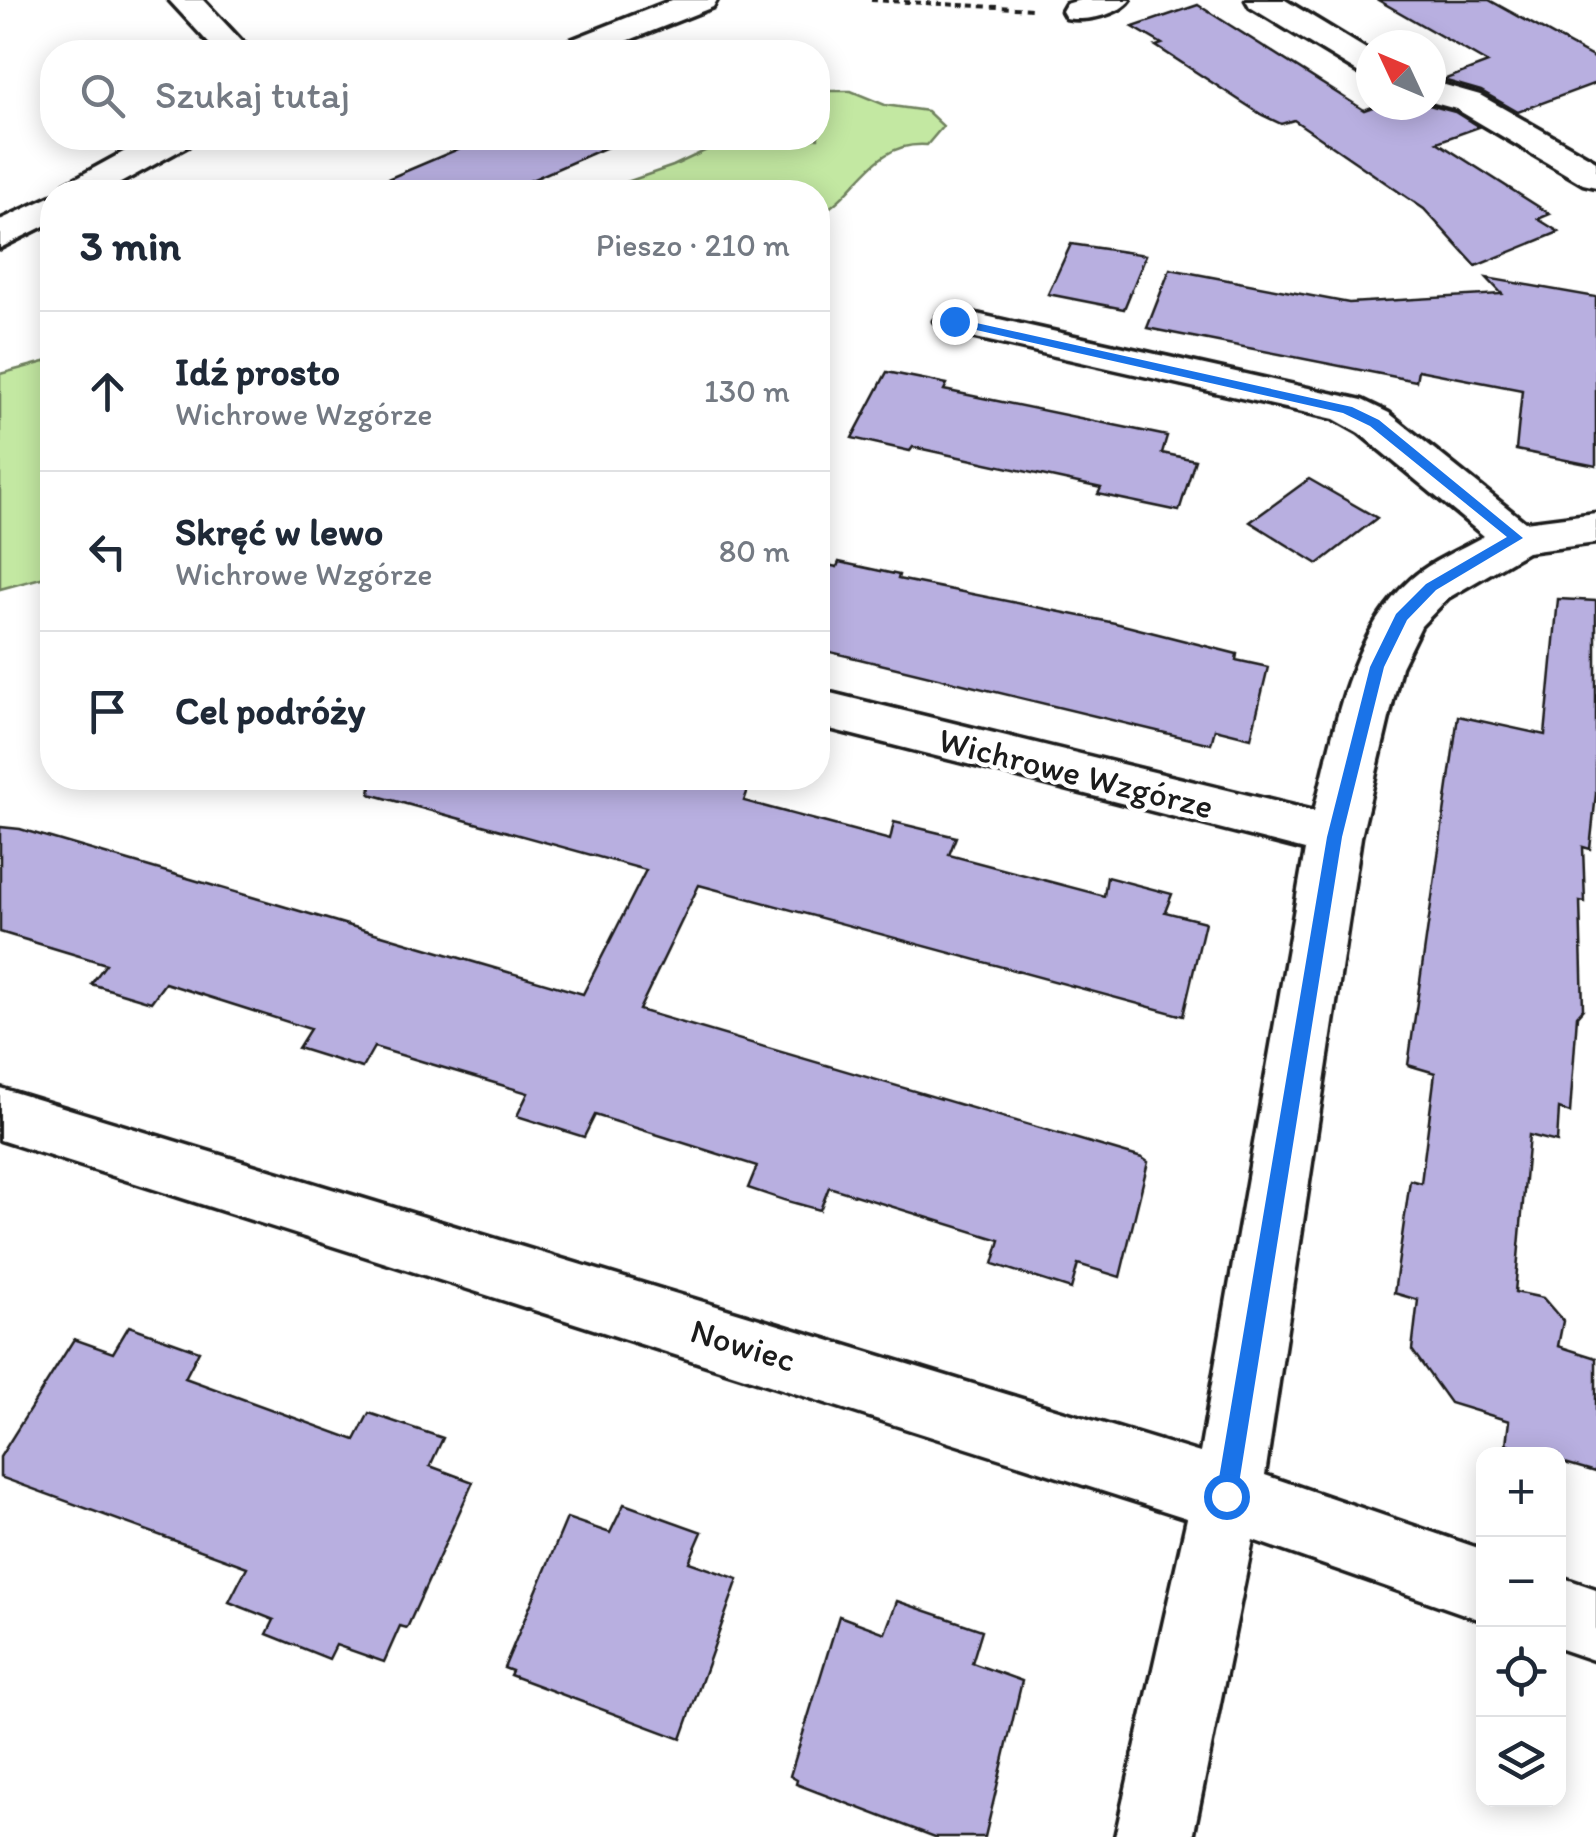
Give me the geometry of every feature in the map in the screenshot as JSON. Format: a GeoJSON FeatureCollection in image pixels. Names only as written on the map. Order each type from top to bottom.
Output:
{"type":"FeatureCollection","features":[{"type":"Feature","properties":{"kind":"street"},"geometry":{"type":"LineString","coordinates":[[185,0],[223,40]]}},
{"type":"Feature","properties":{"kind":"street"},"geometry":{"type":"LineString","coordinates":[[600,40],[701,0]]}},
{"type":"Feature","properties":{"kind":"street"},"geometry":{"type":"LineString","coordinates":[[1078,11],[1114,0]]}},
{"type":"Feature","properties":{"kind":"street"},"geometry":{"type":"LineString","coordinates":[[1262,0],[1356,57]]}},
{"type":"Feature","properties":{"kind":"street"},"geometry":{"type":"LineString","coordinates":[[1446,95],[1468,102],[1596,176]]}},
{"type":"Feature","properties":{"kind":"street"},"geometry":{"type":"LineString","coordinates":[[100,180],[153,150]]}},
{"type":"Feature","properties":{"kind":"street"},"geometry":{"type":"LineString","coordinates":[[0,236],[40,214]]}},
{"type":"Feature","properties":{"kind":"street"},"geometry":{"type":"LineString","coordinates":[[954,321],[1347,410],[1374,423],[1516,538]]}},
{"type":"Feature","properties":{"kind":"street"},"geometry":{"type":"LineString","coordinates":[[1154,1837],[1226,1496],[1334,837],[1377,667],[1401,617],[1431,587],[1516,538],[1596,528]]}},
{"type":"Feature","properties":{"kind":"street","name":"Wichrowe Wzgórze"},"geometry":{"type":"LineString","coordinates":[[830,711],[1334,837]]}},
{"type":"Feature","properties":{"kind":"street","name":"Nowiec"},"geometry":{"type":"LineString","coordinates":[[0,1114],[1226,1496],[1476,1583]]}},
{"type":"Feature","properties":{"kind":"street"},"geometry":{"type":"LineString","coordinates":[[1566,1615],[1596,1625]]}},
{"type":"Feature","properties":{"kind":"path"},"geometry":{"type":"LineString","coordinates":[[871,0],[1045,10]]}},
{"type":"Feature","properties":{"kind":"green space"},"geometry":{"type":"Polygon","coordinates":[[[830,91],[851,91],[885,105],[927,111],[943,126],[927,145],[892,151],[879,160],[830,207],[830,180],[633,180],[707,150],[830,150],[830,91]]]}},
{"type":"Feature","properties":{"kind":"green space"},"geometry":{"type":"Polygon","coordinates":[[[40,363],[40,578],[0,589],[0,374],[40,363]]]}},
{"type":"Feature","properties":{"kind":"building"},"geometry":{"type":"Polygon","coordinates":[[[1378,0],[1489,0],[1596,59],[1596,83],[1518,112],[1481,91],[1446,81],[1488,63],[1446,39],[1446,30],[1430,30],[1378,0]]]}},
{"type":"Feature","properties":{"kind":"building"},"geometry":{"type":"Polygon","coordinates":[[[1198,5],[1356,105],[1356,120],[1446,120],[1446,110],[1455,112],[1479,127],[1437,142],[1550,214],[1538,219],[1559,232],[1476,266],[1424,209],[1294,120],[1281,124],[1262,115],[1133,27],[1198,5]]]}},
{"type":"Feature","properties":{"kind":"building"},"geometry":{"type":"Polygon","coordinates":[[[456,150],[600,150],[532,180],[385,180],[456,150]]]}},
{"type":"Feature","properties":{"kind":"building"},"geometry":{"type":"Polygon","coordinates":[[[1071,244],[1146,255],[1124,309],[1048,294],[1071,244]]]}},
{"type":"Feature","properties":{"kind":"building"},"geometry":{"type":"Polygon","coordinates":[[[1170,269],[1349,303],[1502,294],[1487,278],[1596,297],[1596,466],[1516,450],[1522,390],[1418,370],[1416,381],[1147,328],[1170,269]]]}},
{"type":"Feature","properties":{"kind":"building"},"geometry":{"type":"Polygon","coordinates":[[[887,372],[947,384],[944,390],[1167,436],[1162,453],[1195,460],[1179,511],[1098,494],[1101,488],[913,447],[910,451],[852,438],[887,372]]]}},
{"type":"Feature","properties":{"kind":"building"},"geometry":{"type":"Polygon","coordinates":[[[1309,479],[1377,518],[1318,564],[1250,522],[1309,479]]]}},
{"type":"Feature","properties":{"kind":"building"},"geometry":{"type":"Polygon","coordinates":[[[839,562],[899,575],[898,579],[1115,623],[1237,654],[1236,660],[1268,667],[1251,738],[1215,729],[1211,744],[830,652],[830,566],[837,567],[839,562]]]}},
{"type":"Feature","properties":{"kind":"building"},"geometry":{"type":"Polygon","coordinates":[[[1558,599],[1596,601],[1596,794],[1590,849],[1583,847],[1585,902],[1580,901],[1583,1009],[1577,1016],[1570,1113],[1559,1109],[1557,1142],[1529,1135],[1515,1292],[1543,1298],[1563,1321],[1558,1346],[1596,1358],[1596,1472],[1566,1463],[1566,1447],[1506,1444],[1509,1421],[1450,1403],[1412,1350],[1418,1300],[1394,1293],[1410,1180],[1421,1183],[1435,1073],[1408,1065],[1458,716],[1545,735],[1558,599]]]}},
{"type":"Feature","properties":{"kind":"building"},"geometry":{"type":"Polygon","coordinates":[[[370,790],[748,790],[744,801],[890,840],[894,822],[956,837],[949,855],[1104,896],[1107,877],[1172,894],[1165,912],[1205,922],[1183,1016],[699,885],[639,1010],[1142,1158],[1148,1162],[1120,1277],[1078,1264],[1071,1289],[993,1264],[1000,1240],[829,1187],[820,1210],[784,1200],[748,1188],[757,1166],[595,1115],[584,1137],[517,1116],[528,1093],[374,1047],[362,1068],[298,1048],[310,1029],[165,983],[151,1002],[91,984],[106,964],[0,932],[0,827],[20,829],[583,994],[646,870],[370,794],[370,790]]]}},
{"type":"Feature","properties":{"kind":"building"},"geometry":{"type":"Polygon","coordinates":[[[129,1326],[199,1351],[185,1378],[355,1440],[369,1413],[443,1438],[430,1466],[473,1482],[407,1628],[400,1626],[384,1662],[336,1645],[329,1659],[267,1634],[274,1620],[229,1602],[247,1567],[0,1477],[0,1457],[74,1339],[113,1353],[129,1326]]]}},
{"type":"Feature","properties":{"kind":"building"},"geometry":{"type":"Polygon","coordinates":[[[624,1504],[702,1532],[689,1562],[738,1579],[681,1739],[510,1675],[512,1671],[504,1668],[567,1518],[610,1533],[624,1504]]]}},
{"type":"Feature","properties":{"kind":"building"},"geometry":{"type":"Polygon","coordinates":[[[897,1601],[982,1630],[972,1663],[1022,1681],[985,1837],[935,1837],[796,1784],[797,1780],[790,1776],[839,1616],[885,1633],[897,1601]]]}},
{"type":"Feature","properties":{"kind":"route"},"geometry":{"type":"LineString","coordinates":[[954,321],[1347,410],[1374,423],[1516,538],[1431,587],[1401,617],[1377,667],[1334,837],[1226,1496]]}}]}
